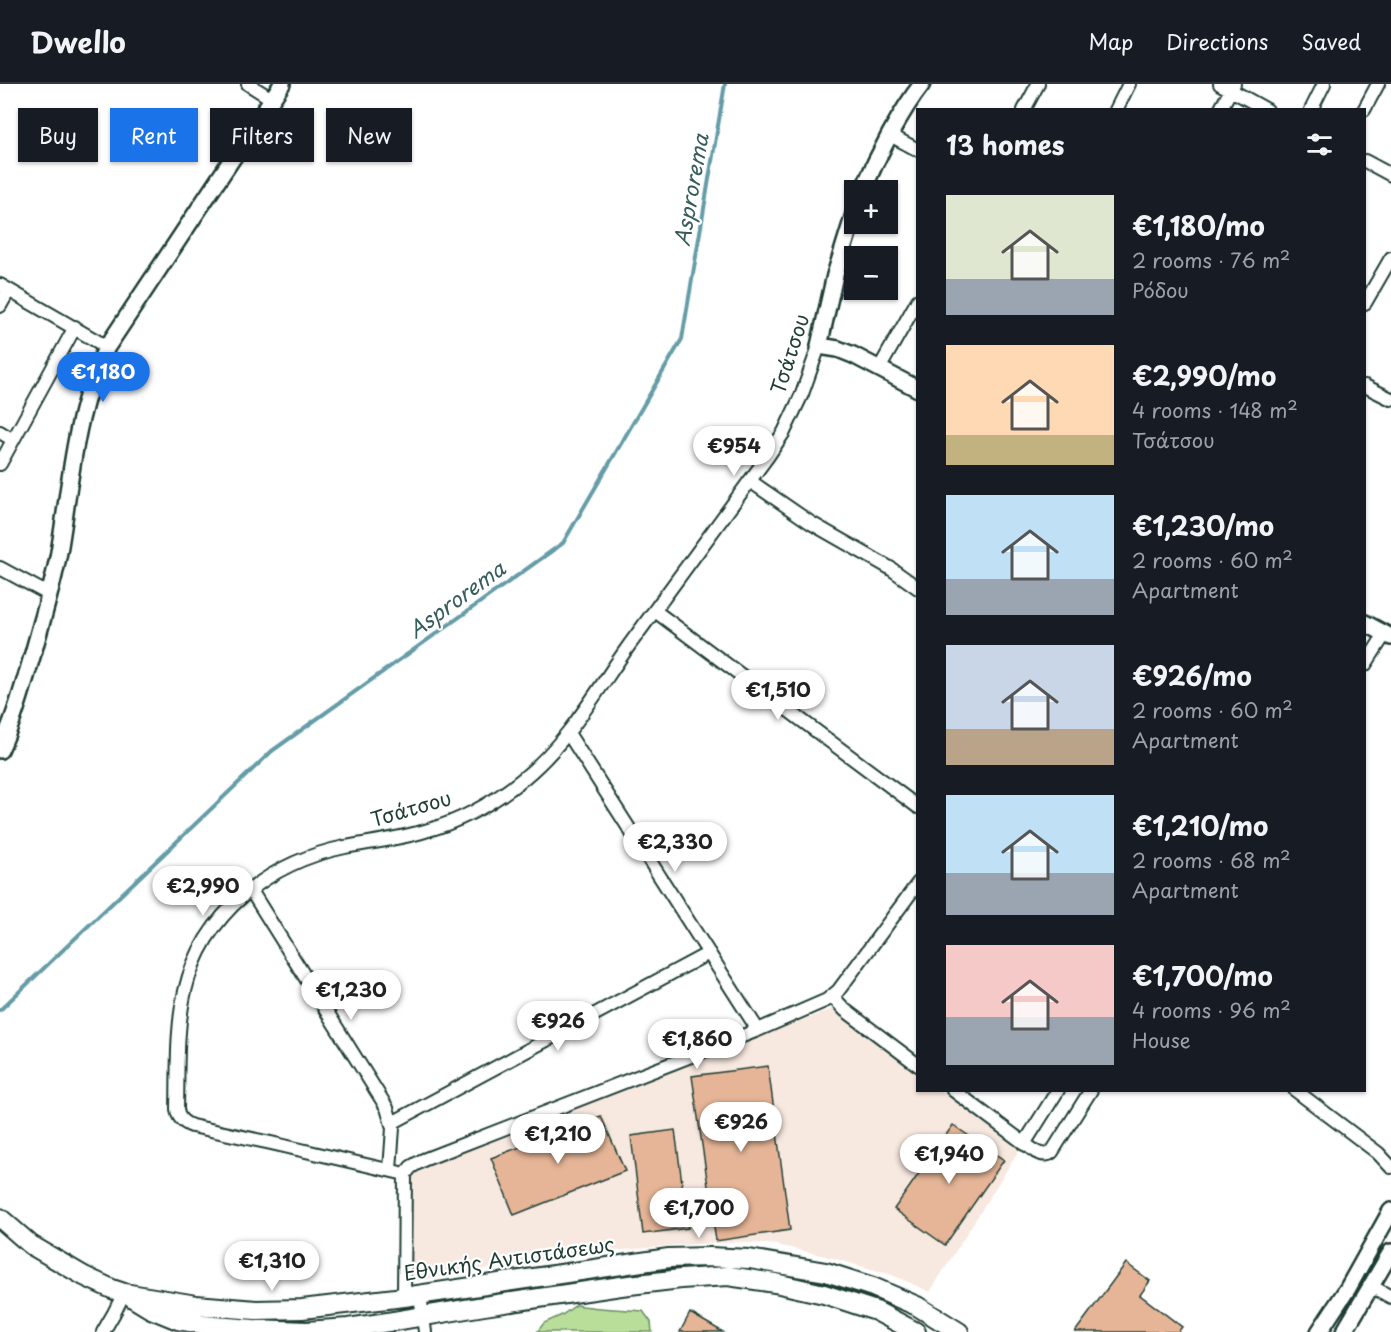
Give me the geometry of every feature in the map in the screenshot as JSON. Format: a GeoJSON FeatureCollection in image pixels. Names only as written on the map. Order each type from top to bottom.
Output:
{"type":"FeatureCollection","features":[{"type":"Feature","properties":{"kind":"main road","name":"Εθνικής Αντιστάσεως"},"geometry":{"type":"LineString","coordinates":[[0,1218],[31,1245],[84,1276],[124,1293],[151,1310],[178,1320],[214,1326],[307,1331],[424,1324],[621,1286],[729,1276],[824,1294],[876,1311],[916,1332]]}},
{"type":"Feature","properties":{"kind":"main road","name":"Εθνικής Αντιστάσεως"},"geometry":{"type":"LineString","coordinates":[[124,1293],[196,1305],[256,1310],[302,1309],[669,1258],[710,1257],[749,1259],[826,1272],[873,1287],[917,1306],[959,1332]]}},
{"type":"Feature","properties":{"kind":"street"},"geometry":{"type":"LineString","coordinates":[[248,84],[272,99]]}},
{"type":"Feature","properties":{"kind":"street"},"geometry":{"type":"LineString","coordinates":[[1,746],[20,700],[50,595],[80,420],[95,371],[107,347],[282,84]]}},
{"type":"Feature","properties":{"kind":"street"},"geometry":{"type":"LineString","coordinates":[[869,180],[890,135],[922,84]]}},
{"type":"Feature","properties":{"kind":"street"},"geometry":{"type":"LineString","coordinates":[[1025,108],[1038,84]]}},
{"type":"Feature","properties":{"kind":"street"},"geometry":{"type":"LineString","coordinates":[[1117,108],[1129,84]]}},
{"type":"Feature","properties":{"kind":"street"},"geometry":{"type":"LineString","coordinates":[[1312,108],[1324,84]]}},
{"type":"Feature","properties":{"kind":"street"},"geometry":{"type":"LineString","coordinates":[[1365,108],[1378,84]]}},
{"type":"Feature","properties":{"kind":"street"},"geometry":{"type":"LineString","coordinates":[[1221,108],[1229,86],[1263,108]]}},
{"type":"Feature","properties":{"kind":"street"},"geometry":{"type":"LineString","coordinates":[[890,135],[916,149]]}},
{"type":"Feature","properties":{"kind":"street"},"geometry":{"type":"LineString","coordinates":[[1366,162],[1391,175]]}},
{"type":"Feature","properties":{"kind":"street","name":"Τσάτσου"},"geometry":{"type":"LineString","coordinates":[[405,1174],[184,1123],[178,1116],[177,1109],[179,1028],[188,979],[203,946],[212,930],[233,904],[250,889],[284,868],[313,855],[428,831],[461,818],[523,779],[553,751],[784,432],[802,394],[819,346],[835,275],[848,234]]}},
{"type":"Feature","properties":{"kind":"street"},"geometry":{"type":"LineString","coordinates":[[1366,301],[1391,258]]}},
{"type":"Feature","properties":{"kind":"street"},"geometry":{"type":"LineString","coordinates":[[0,306],[4,287],[107,347]]}},
{"type":"Feature","properties":{"kind":"street"},"geometry":{"type":"LineString","coordinates":[[879,369],[916,304]]}},
{"type":"Feature","properties":{"kind":"street"},"geometry":{"type":"LineString","coordinates":[[0,464],[75,327]]}},
{"type":"Feature","properties":{"kind":"street"},"geometry":{"type":"LineString","coordinates":[[819,346],[838,349],[916,388]]}},
{"type":"Feature","properties":{"kind":"street"},"geometry":{"type":"LineString","coordinates":[[1366,386],[1391,399]]}},
{"type":"Feature","properties":{"kind":"street"},"geometry":{"type":"LineString","coordinates":[[0,432],[13,440]]}},
{"type":"Feature","properties":{"kind":"street"},"geometry":{"type":"LineString","coordinates":[[750,481],[811,523],[890,568],[916,587]]}},
{"type":"Feature","properties":{"kind":"street"},"geometry":{"type":"LineString","coordinates":[[0,568],[50,595]]}},
{"type":"Feature","properties":{"kind":"street"},"geometry":{"type":"LineString","coordinates":[[655,611],[916,806]]}},
{"type":"Feature","properties":{"kind":"street"},"geometry":{"type":"LineString","coordinates":[[1366,624],[1388,636],[1366,665]]}},
{"type":"Feature","properties":{"kind":"street"},"geometry":{"type":"LineString","coordinates":[[568,733],[758,1029]]}},
{"type":"Feature","properties":{"kind":"street"},"geometry":{"type":"LineString","coordinates":[[424,1324],[412,1295],[405,1174],[411,1167],[423,1160],[758,1029],[833,997],[916,886]]}},
{"type":"Feature","properties":{"kind":"street"},"geometry":{"type":"LineString","coordinates":[[250,889],[389,1111],[393,1139],[390,1170]]}},
{"type":"Feature","properties":{"kind":"street"},"geometry":{"type":"LineString","coordinates":[[392,1123],[709,953]]}},
{"type":"Feature","properties":{"kind":"street"},"geometry":{"type":"LineString","coordinates":[[833,997],[846,1010],[916,1063]]}},
{"type":"Feature","properties":{"kind":"street"},"geometry":{"type":"LineString","coordinates":[[956,1092],[1024,1144],[1039,1154],[1045,1155],[1050,1153],[1090,1092]]}},
{"type":"Feature","properties":{"kind":"street"},"geometry":{"type":"LineString","coordinates":[[1024,1144],[1057,1092]]}},
{"type":"Feature","properties":{"kind":"street"},"geometry":{"type":"LineString","coordinates":[[1298,1092],[1378,1153],[1391,1167]]}},
{"type":"Feature","properties":{"kind":"street"},"geometry":{"type":"LineString","coordinates":[[1378,1153],[1391,1157]]}},
{"type":"Feature","properties":{"kind":"street"},"geometry":{"type":"LineString","coordinates":[[1319,1332],[1391,1211]]}},
{"type":"Feature","properties":{"kind":"street"},"geometry":{"type":"LineString","coordinates":[[1344,1332],[1391,1252]]}},
{"type":"Feature","properties":{"kind":"street"},"geometry":{"type":"LineString","coordinates":[[1371,1286],[1391,1297]]}},
{"type":"Feature","properties":{"kind":"street"},"geometry":{"type":"LineString","coordinates":[[103,1332],[124,1293]]}},
{"type":"Feature","properties":{"kind":"shaded area"},"geometry":{"type":"Polygon","coordinates":[[[832,1009],[916,1072],[916,1092],[942,1092],[1020,1149],[930,1292],[892,1275],[825,1256],[777,1245],[739,1242],[624,1250],[509,1265],[411,1282],[413,1170],[445,1155],[832,1009]]]}},
{"type":"Feature","properties":{"kind":"green space"},"geometry":{"type":"Polygon","coordinates":[[[576,1305],[643,1311],[651,1322],[652,1332],[537,1332],[544,1323],[562,1315],[576,1305]]]}},
{"type":"Feature","properties":{"kind":"building"},"geometry":{"type":"Polygon","coordinates":[[[768,1066],[790,1230],[716,1241],[692,1076],[768,1066]]]}},
{"type":"Feature","properties":{"kind":"building"},"geometry":{"type":"Polygon","coordinates":[[[601,1116],[625,1171],[514,1215],[491,1158],[601,1116]]]}},
{"type":"Feature","properties":{"kind":"building"},"geometry":{"type":"Polygon","coordinates":[[[953,1125],[1004,1160],[945,1245],[894,1209],[953,1125]]]}},
{"type":"Feature","properties":{"kind":"building"},"geometry":{"type":"Polygon","coordinates":[[[675,1130],[688,1228],[643,1234],[631,1136],[675,1130]]]}},
{"type":"Feature","properties":{"kind":"building"},"geometry":{"type":"Polygon","coordinates":[[[1126,1263],[1150,1281],[1140,1295],[1182,1327],[1178,1332],[1075,1332],[1126,1263]]]}},
{"type":"Feature","properties":{"kind":"building"},"geometry":{"type":"Polygon","coordinates":[[[690,1313],[723,1332],[680,1332],[690,1313]]]}},
{"type":"Feature","properties":{"kind":"waterway","name":"Asprorema"},"geometry":{"type":"LineString","coordinates":[[0,1010],[272,751],[563,543],[682,339],[725,84]]}}]}
